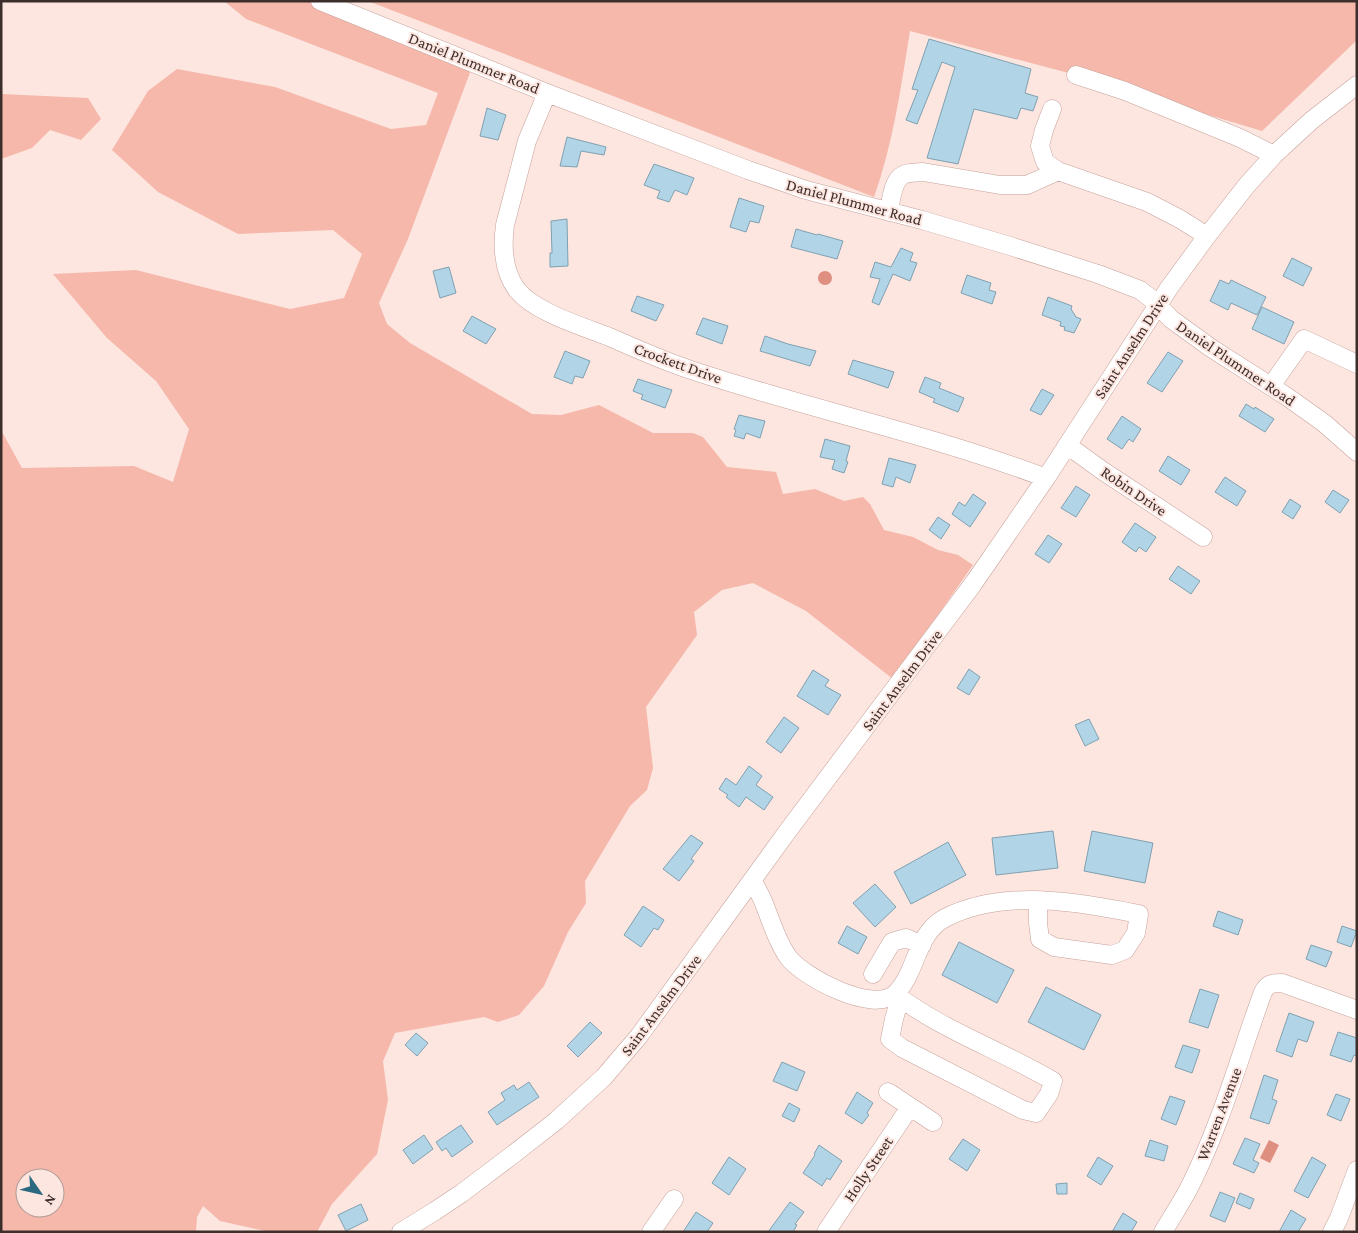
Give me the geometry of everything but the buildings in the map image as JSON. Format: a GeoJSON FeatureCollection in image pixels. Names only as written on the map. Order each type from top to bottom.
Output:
{"type":"FeatureCollection","features":[{"type":"Feature","properties":{"kind":"street","name":"Daniel Plummer Road"},"geometry":{"type":"LineString","coordinates":[[320,1],[748,170],[806,190],[1010,246],[1140,290],[1190,334],[1324,423],[1357,452]]}},
{"type":"Feature","properties":{"kind":"street"},"geometry":{"type":"LineString","coordinates":[[1076,75],[1125,91],[1240,138],[1274,155]]}},
{"type":"Feature","properties":{"kind":"street","name":"Saint Anselm Drive"},"geometry":{"type":"LineString","coordinates":[[401,1232],[435,1211],[512,1156],[568,1111],[604,1077],[639,1036],[792,825],[968,591],[1046,478],[1158,305],[1206,236],[1274,155],[1312,120],[1357,85]]}},
{"type":"Feature","properties":{"kind":"street","name":"Crockett Drive"},"geometry":{"type":"LineString","coordinates":[[547,92],[528,141],[505,225],[503,246],[509,276],[517,290],[527,299],[542,309],[688,369],[990,458],[1046,478]]}},
{"type":"Feature","properties":{"kind":"street"},"geometry":{"type":"LineString","coordinates":[[1052,109],[1040,146],[1044,162],[1058,171],[1148,202],[1206,236]]}},
{"type":"Feature","properties":{"kind":"street"},"geometry":{"type":"LineString","coordinates":[[890,212],[893,193],[899,179],[903,175],[911,173],[923,172],[1000,185],[1027,186],[1058,171]]}},
{"type":"Feature","properties":{"kind":"street"},"geometry":{"type":"LineString","coordinates":[[1271,386],[1304,339],[1357,364]]}},
{"type":"Feature","properties":{"kind":"street","name":"Robin Drive"},"geometry":{"type":"LineString","coordinates":[[1066,445],[1203,537]]}},
{"type":"Feature","properties":{"kind":"street"},"geometry":{"type":"LineString","coordinates":[[753,881],[780,943],[793,963],[810,976],[854,997],[882,1000],[898,996]]}},
{"type":"Feature","properties":{"kind":"street"},"geometry":{"type":"LineString","coordinates":[[898,996],[929,1017],[1022,1063],[1053,1081],[1049,1094],[1036,1113],[1023,1110],[902,1048],[890,1039],[898,996],[932,927],[942,919],[972,907],[986,904],[1038,901],[1064,901],[1139,914],[1136,932],[1125,950],[1112,955],[1054,947],[1040,938],[1038,901]]}},
{"type":"Feature","properties":{"kind":"street"},"geometry":{"type":"LineString","coordinates":[[873,974],[892,942],[906,938],[922,945]]}},
{"type":"Feature","properties":{"kind":"street","name":"Warren Avenue"},"geometry":{"type":"LineString","coordinates":[[1163,1232],[1192,1183],[1222,1112],[1246,1038],[1267,985],[1282,983],[1357,1010]]}},
{"type":"Feature","properties":{"kind":"street"},"geometry":{"type":"LineString","coordinates":[[888,1092],[933,1122]]}},
{"type":"Feature","properties":{"kind":"street","name":"Holly Street"},"geometry":{"type":"LineString","coordinates":[[826,1232],[910,1107]]}},
{"type":"Feature","properties":{"kind":"street"},"geometry":{"type":"LineString","coordinates":[[1332,1232],[1357,1170]]}},
{"type":"Feature","properties":{"kind":"street"},"geometry":{"type":"LineString","coordinates":[[651,1232],[674,1199]]}},
{"type":"Feature","properties":{"kind":"shaded area"},"geometry":{"type":"Polygon","coordinates":[[[224,1],[320,1],[472,67],[408,239],[379,303],[387,324],[410,343],[532,414],[561,415],[599,405],[653,433],[693,433],[703,437],[727,467],[776,472],[783,494],[815,489],[844,501],[863,497],[870,504],[884,530],[913,537],[938,550],[958,555],[973,565],[893,679],[806,611],[753,583],[722,590],[694,612],[697,635],[646,707],[653,768],[647,790],[630,806],[585,881],[586,903],[568,932],[544,986],[519,1015],[498,1022],[484,1017],[395,1033],[383,1061],[388,1100],[377,1154],[332,1204],[317,1232],[270,1232],[220,1221],[203,1206],[197,1217],[196,1232],[1,1232],[1,430],[22,468],[134,466],[173,482],[189,429],[156,381],[107,338],[53,274],[136,270],[290,309],[344,298],[362,254],[333,230],[238,234],[158,192],[112,150],[148,91],[177,69],[275,87],[391,129],[426,125],[438,93],[246,19],[224,1]]]}},
{"type":"Feature","properties":{"kind":"shaded area"},"geometry":{"type":"Polygon","coordinates":[[[368,1],[1357,1],[1357,40],[1262,131],[1076,75],[910,31],[891,136],[874,197],[368,1]]]}},
{"type":"Feature","properties":{"kind":"shaded area"},"geometry":{"type":"Polygon","coordinates":[[[1,94],[88,98],[101,119],[81,140],[50,130],[32,148],[1,159],[1,94]]]}},
{"type":"Feature","properties":{"kind":"shaded area"},"geometry":{"type":"Polygon","coordinates":[[[822,271],[828,271],[832,278],[828,285],[822,285],[818,281],[818,275],[822,271]]]}},
{"type":"Feature","properties":{"kind":"shaded area"},"geometry":{"type":"Polygon","coordinates":[[[1269,1140],[1279,1145],[1270,1163],[1260,1158],[1269,1140]]]}}]}
